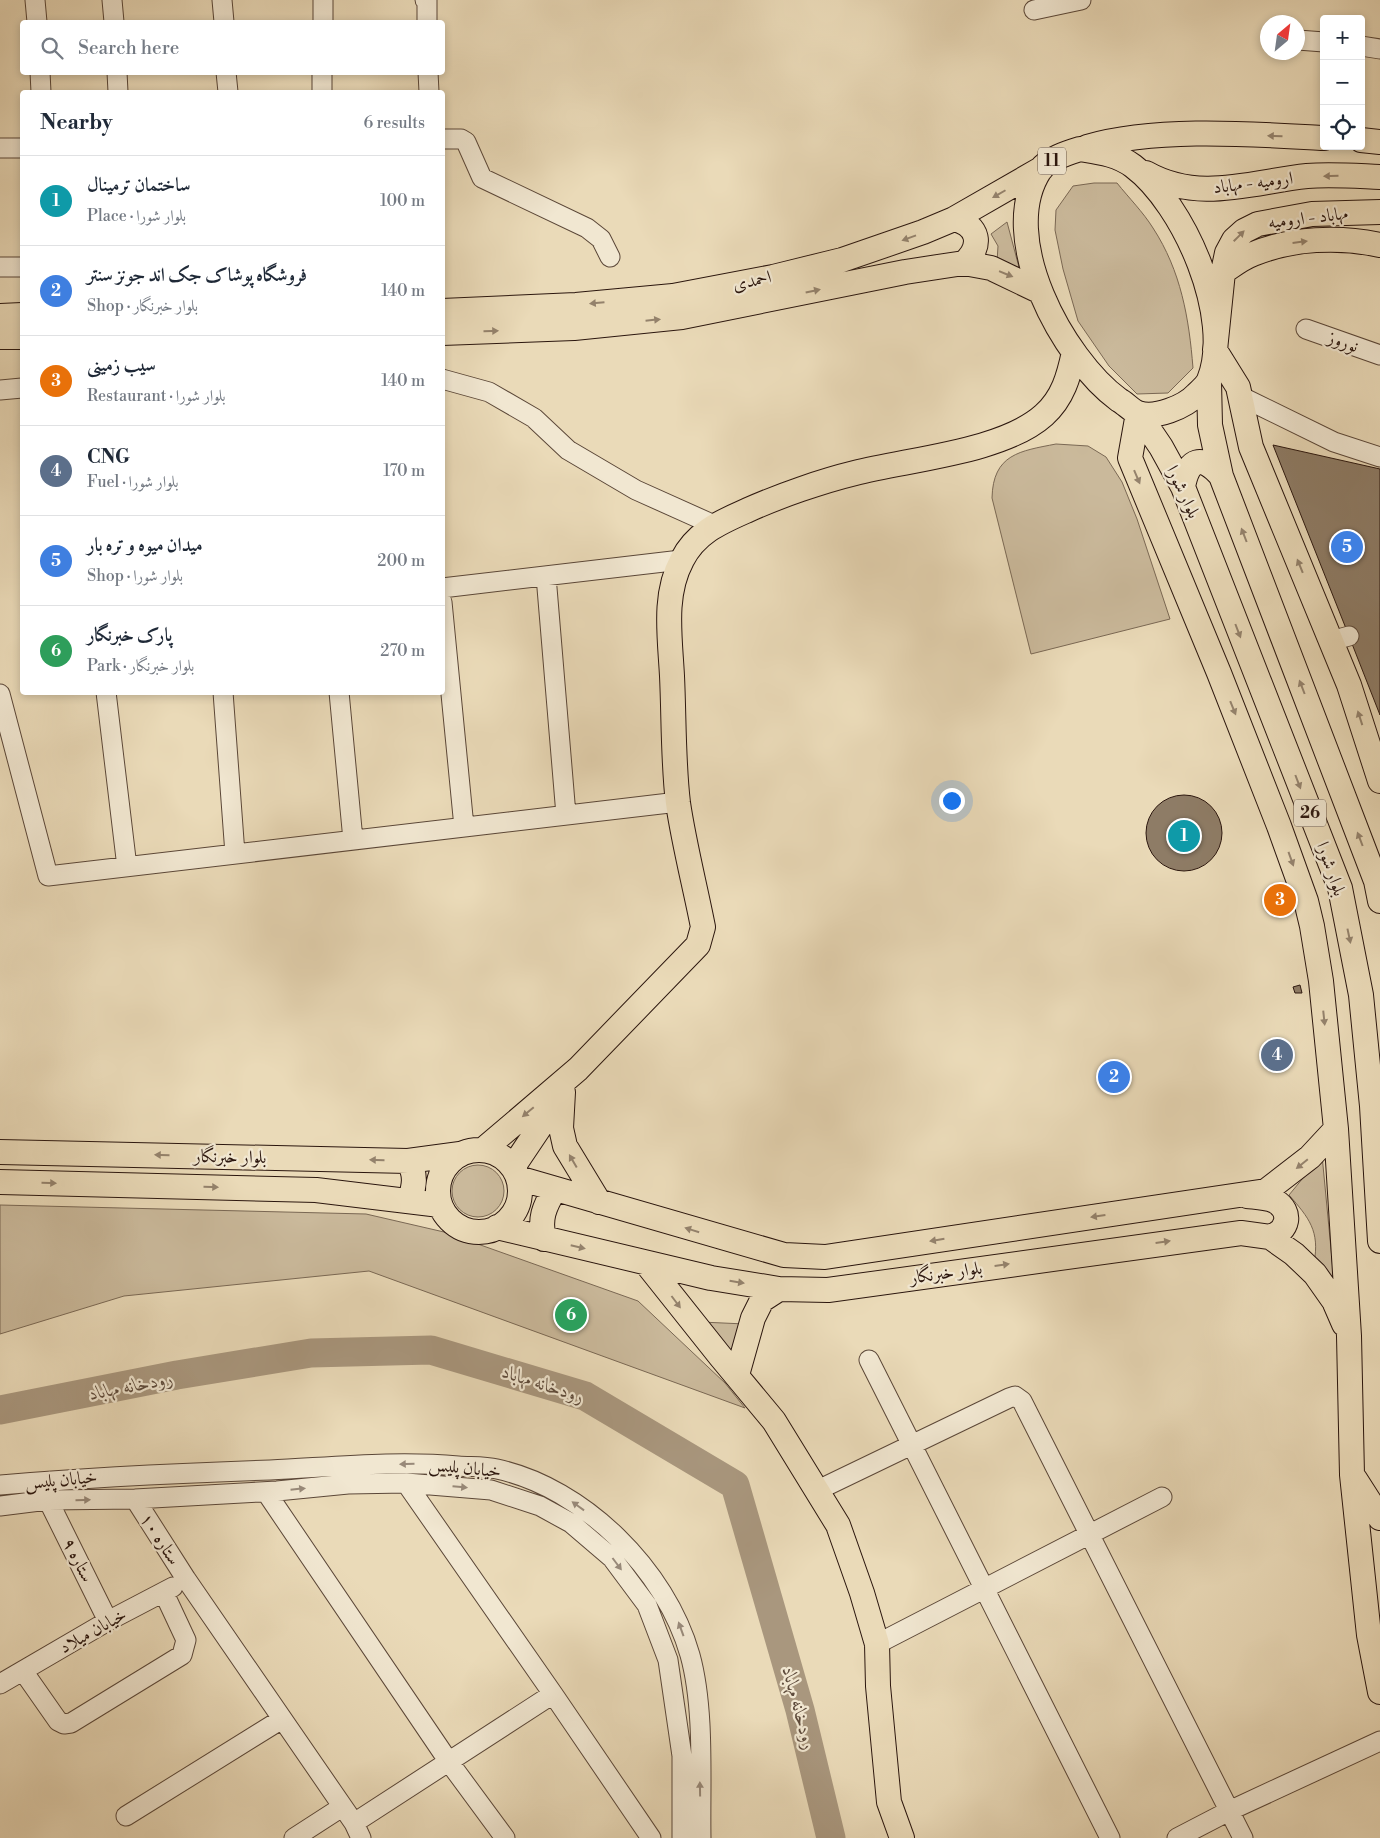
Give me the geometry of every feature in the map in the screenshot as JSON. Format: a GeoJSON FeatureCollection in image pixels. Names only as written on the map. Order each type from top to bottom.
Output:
{"type":"FeatureCollection","features":[{"type":"Feature","properties":{"kind":"main road"},"geometry":{"type":"LineString","coordinates":[[1080,149],[1122,138],[1147,136],[1227,135],[1320,138]]}},
{"type":"Feature","properties":{"kind":"main road"},"geometry":{"type":"LineString","coordinates":[[1365,140],[1380,142]]}},
{"type":"Feature","properties":{"kind":"main road","name":"11"},"geometry":{"type":"LineString","coordinates":[[1138,413],[1104,388],[1074,352],[1051,316],[1039,291],[1026,232],[1029,196],[1041,169],[1061,155],[1080,149],[1111,154],[1132,165],[1154,185],[1176,218],[1205,277],[1213,314],[1215,350],[1209,381]]}},
{"type":"Feature","properties":{"kind":"main road","name":"ارومیه - مهاباد"},"geometry":{"type":"LineString","coordinates":[[1132,165],[1158,180],[1176,186],[1213,190],[1308,176],[1380,177]]}},
{"type":"Feature","properties":{"kind":"main road","name":"احمدی"},"geometry":{"type":"LineString","coordinates":[[445,311],[576,305],[673,296],[842,260],[908,238],[954,219],[1041,169]]}},
{"type":"Feature","properties":{"kind":"main road","name":"مهاباد - ارومیه"},"geometry":{"type":"LineString","coordinates":[[1215,350],[1223,272],[1227,253],[1234,240],[1244,231],[1258,224],[1312,214],[1380,212]]}},
{"type":"Feature","properties":{"kind":"main road"},"geometry":{"type":"LineString","coordinates":[[954,219],[962,221],[971,228],[976,237],[976,246],[971,256],[964,262]]}},
{"type":"Feature","properties":{"kind":"main road"},"geometry":{"type":"LineString","coordinates":[[1223,272],[1252,254],[1284,244],[1322,240],[1380,245]]}},
{"type":"Feature","properties":{"kind":"main road","name":"احمدی"},"geometry":{"type":"LineString","coordinates":[[445,333],[574,328],[682,317],[964,262],[991,268],[1039,291]]}},
{"type":"Feature","properties":{"kind":"main road"},"geometry":{"type":"LineString","coordinates":[[0,316],[20,315]]}},
{"type":"Feature","properties":{"kind":"main road"},"geometry":{"type":"LineString","coordinates":[[0,337],[20,337]]}},
{"type":"Feature","properties":{"kind":"main road"},"geometry":{"type":"LineString","coordinates":[[1215,350],[1234,379],[1240,396],[1251,447],[1340,639],[1349,685],[1380,780]]}},
{"type":"Feature","properties":{"kind":"main road"},"geometry":{"type":"LineString","coordinates":[[483,1150],[578,1069],[698,945],[703,927],[678,802],[669,602],[682,560],[696,540],[714,525],[758,505],[854,473],[965,449],[1000,439],[1029,427],[1044,415],[1057,400],[1067,384],[1074,352]]}},
{"type":"Feature","properties":{"kind":"main road"},"geometry":{"type":"LineString","coordinates":[[1209,381],[1190,401],[1164,413],[1138,413],[1130,458],[1219,673],[1306,901],[1321,980],[1336,1129],[1349,1336],[1352,1475],[1369,1636],[1380,1692]]}},
{"type":"Feature","properties":{"kind":"main road","name":"26"},"geometry":{"type":"LineString","coordinates":[[1209,381],[1210,425],[1221,476],[1376,881],[1380,902]]}},
{"type":"Feature","properties":{"kind":"main road","name":"بلوار شورا"},"geometry":{"type":"LineString","coordinates":[[1138,413],[1161,446],[1183,487],[1340,888],[1361,995],[1372,1106],[1380,1241]]}},
{"type":"Feature","properties":{"kind":"main road"},"geometry":{"type":"LineString","coordinates":[[1183,487],[1185,472],[1192,463],[1202,461],[1211,464],[1221,476]]}},
{"type":"Feature","properties":{"kind":"main road"},"geometry":{"type":"LineString","coordinates":[[1215,571],[1219,673]]}},
{"type":"Feature","properties":{"kind":"main road"},"geometry":{"type":"LineString","coordinates":[[515,1173],[578,1069]]}},
{"type":"Feature","properties":{"kind":"main road"},"geometry":{"type":"LineString","coordinates":[[563,1092],[561,1128],[565,1146],[599,1202]]}},
{"type":"Feature","properties":{"kind":"main road","name":"بلوار خبرنگار"},"geometry":{"type":"LineString","coordinates":[[515,1173],[555,1189],[784,1256],[825,1257],[1266,1191],[1310,1157],[1336,1129]]}},
{"type":"Feature","properties":{"kind":"main road"},"geometry":{"type":"LineString","coordinates":[[472,1150],[483,1150],[504,1159],[515,1173],[520,1190],[514,1212],[497,1228],[486,1231],[463,1228],[453,1222],[440,1205],[438,1192],[439,1180],[443,1170],[460,1154],[472,1150]]}},
{"type":"Feature","properties":{"kind":"main road","name":"بلوار خبرنگار"},"geometry":{"type":"LineString","coordinates":[[0,1152],[408,1161],[460,1154]]}},
{"type":"Feature","properties":{"kind":"main road"},"geometry":{"type":"LineString","coordinates":[[408,1161],[414,1169],[415,1179],[410,1201]]}},
{"type":"Feature","properties":{"kind":"main road","name":"بلوار خبرنگار"},"geometry":{"type":"LineString","coordinates":[[0,1182],[316,1190],[440,1205]]}},
{"type":"Feature","properties":{"kind":"main road"},"geometry":{"type":"LineString","coordinates":[[544,1239],[540,1225],[542,1213],[555,1189]]}},
{"type":"Feature","properties":{"kind":"main road"},"geometry":{"type":"LineString","coordinates":[[1240,1195],[1261,1197],[1274,1201],[1284,1211],[1287,1223],[1283,1230],[1270,1237]]}},
{"type":"Feature","properties":{"kind":"main road","name":"بلوار خبرنگار"},"geometry":{"type":"LineString","coordinates":[[497,1228],[711,1278],[779,1289],[828,1290],[1218,1234],[1241,1233],[1270,1237],[1294,1254],[1314,1274],[1334,1301],[1349,1336]]}},
{"type":"Feature","properties":{"kind":"main road"},"geometry":{"type":"LineString","coordinates":[[646,1263],[774,1421],[838,1525],[862,1593],[877,1644],[878,1686],[889,1802],[902,1838]]}},
{"type":"Feature","properties":{"kind":"main road"},"geometry":{"type":"LineString","coordinates":[[737,1375],[753,1318],[762,1300],[779,1289]]}},
{"type":"Feature","properties":{"kind":"main road"},"geometry":{"type":"LineString","coordinates":[[1352,1475],[1380,1518]]}},
{"type":"Feature","properties":{"kind":"street"},"geometry":{"type":"LineString","coordinates":[[36,0],[37,20]]}},
{"type":"Feature","properties":{"kind":"street"},"geometry":{"type":"LineString","coordinates":[[112,0],[114,20]]}},
{"type":"Feature","properties":{"kind":"street"},"geometry":{"type":"LineString","coordinates":[[222,0],[224,20]]}},
{"type":"Feature","properties":{"kind":"street"},"geometry":{"type":"LineString","coordinates":[[323,0],[323,20]]}},
{"type":"Feature","properties":{"kind":"street"},"geometry":{"type":"LineString","coordinates":[[425,0],[427,0],[427,20]]}},
{"type":"Feature","properties":{"kind":"street"},"geometry":{"type":"LineString","coordinates":[[1037,5],[1081,0]]}},
{"type":"Feature","properties":{"kind":"street"},"geometry":{"type":"LineString","coordinates":[[1305,41],[1320,42]]}},
{"type":"Feature","properties":{"kind":"street"},"geometry":{"type":"LineString","coordinates":[[1365,46],[1380,48]]}},
{"type":"Feature","properties":{"kind":"street"},"geometry":{"type":"LineString","coordinates":[[40,75],[41,90]]}},
{"type":"Feature","properties":{"kind":"street"},"geometry":{"type":"LineString","coordinates":[[117,75],[118,90]]}},
{"type":"Feature","properties":{"kind":"street"},"geometry":{"type":"LineString","coordinates":[[226,75],[228,90]]}},
{"type":"Feature","properties":{"kind":"street"},"geometry":{"type":"LineString","coordinates":[[322,75],[322,90]]}},
{"type":"Feature","properties":{"kind":"street"},"geometry":{"type":"LineString","coordinates":[[428,75],[429,90]]}},
{"type":"Feature","properties":{"kind":"street"},"geometry":{"type":"LineString","coordinates":[[445,139],[461,139],[466,142],[482,178],[587,228],[601,239],[610,257]]}},
{"type":"Feature","properties":{"kind":"street"},"geometry":{"type":"LineString","coordinates":[[0,148],[20,148]]}},
{"type":"Feature","properties":{"kind":"street"},"geometry":{"type":"LineString","coordinates":[[0,267],[20,267]]}},
{"type":"Feature","properties":{"kind":"street","name":"نوروز"},"geometry":{"type":"LineString","coordinates":[[1306,329],[1380,355]]}},
{"type":"Feature","properties":{"kind":"street"},"geometry":{"type":"LineString","coordinates":[[445,380],[489,392],[534,418],[568,450],[636,490],[714,525]]}},
{"type":"Feature","properties":{"kind":"street"},"geometry":{"type":"LineString","coordinates":[[0,390],[20,388]]}},
{"type":"Feature","properties":{"kind":"street"},"geometry":{"type":"LineString","coordinates":[[1240,396],[1334,442],[1380,457]]}},
{"type":"Feature","properties":{"kind":"street"},"geometry":{"type":"LineString","coordinates":[[445,588],[682,560]]}},
{"type":"Feature","properties":{"kind":"street"},"geometry":{"type":"LineString","coordinates":[[546,576],[566,815]]}},
{"type":"Feature","properties":{"kind":"street"},"geometry":{"type":"LineString","coordinates":[[445,633],[464,827]]}},
{"type":"Feature","properties":{"kind":"street"},"geometry":{"type":"LineString","coordinates":[[0,694],[48,876],[678,802]]}},
{"type":"Feature","properties":{"kind":"street"},"geometry":{"type":"LineString","coordinates":[[106,695],[127,867]]}},
{"type":"Feature","properties":{"kind":"street"},"geometry":{"type":"LineString","coordinates":[[223,695],[234,854]]}},
{"type":"Feature","properties":{"kind":"street"},"geometry":{"type":"LineString","coordinates":[[339,695],[353,840]]}},
{"type":"Feature","properties":{"kind":"street"},"geometry":{"type":"LineString","coordinates":[[869,1360],[1110,1838]]}},
{"type":"Feature","properties":{"kind":"street"},"geometry":{"type":"LineString","coordinates":[[818,1490],[1015,1396],[1022,1401],[1243,1838]]}},
{"type":"Feature","properties":{"kind":"street","name":"خیابان پلیس"},"geometry":{"type":"LineString","coordinates":[[0,1485],[84,1477],[428,1463],[496,1469],[530,1479],[573,1502],[620,1538],[649,1574],[677,1618],[690,1656],[697,1689],[701,1838]]}},
{"type":"Feature","properties":{"kind":"street"},"geometry":{"type":"LineString","coordinates":[[491,1490],[496,1469]]}},
{"type":"Feature","properties":{"kind":"street"},"geometry":{"type":"LineString","coordinates":[[406,1483],[554,1694],[651,1838]]}},
{"type":"Feature","properties":{"kind":"street","name":"خیابان پلیس"},"geometry":{"type":"LineString","coordinates":[[0,1506],[48,1500],[134,1499],[266,1492],[348,1484],[406,1483],[491,1490],[540,1506],[571,1523],[612,1558],[647,1605],[668,1660],[682,1756],[682,1838]]}},
{"type":"Feature","properties":{"kind":"street"},"geometry":{"type":"LineString","coordinates":[[266,1492],[449,1762],[505,1838]]}},
{"type":"Feature","properties":{"kind":"street"},"geometry":{"type":"LineString","coordinates":[[877,1644],[1162,1497]]}},
{"type":"Feature","properties":{"kind":"street","name":"ستاره ۱۰"},"geometry":{"type":"LineString","coordinates":[[134,1499],[357,1831]]}},
{"type":"Feature","properties":{"kind":"street","name":"ستاره ۹"},"geometry":{"type":"LineString","coordinates":[[48,1500],[108,1621]]}},
{"type":"Feature","properties":{"kind":"street","name":"خیابان میلاد"},"geometry":{"type":"LineString","coordinates":[[0,1684],[108,1621],[164,1593],[186,1579]]}},
{"type":"Feature","properties":{"kind":"street"},"geometry":{"type":"LineString","coordinates":[[23,1671],[58,1721],[64,1724],[71,1722],[182,1655],[186,1640],[164,1593]]}},
{"type":"Feature","properties":{"kind":"street"},"geometry":{"type":"LineString","coordinates":[[357,1831],[449,1762],[554,1694]]}},
{"type":"Feature","properties":{"kind":"street"},"geometry":{"type":"LineString","coordinates":[[126,1816],[282,1719]]}},
{"type":"Feature","properties":{"kind":"street"},"geometry":{"type":"LineString","coordinates":[[1177,1838],[1229,1810],[1380,1741]]}},
{"type":"Feature","properties":{"kind":"street"},"geometry":{"type":"LineString","coordinates":[[294,1838],[342,1807]]}},
{"type":"Feature","properties":{"kind":"shaded area"},"geometry":{"type":"Polygon","coordinates":[[[1094,183],[1117,183],[1153,228],[1163,244],[1177,278],[1186,313],[1193,368],[1168,393],[1137,394],[1109,366],[1078,321],[1063,269],[1055,230],[1056,210],[1073,186],[1094,183]]]}},
{"type":"Feature","properties":{"kind":"shaded area"},"geometry":{"type":"Polygon","coordinates":[[[1007,222],[1020,271],[997,262],[998,246],[991,234],[1007,222]]]}},
{"type":"Feature","properties":{"kind":"shaded area"},"geometry":{"type":"Polygon","coordinates":[[[1056,444],[1088,446],[1106,457],[1122,482],[1137,519],[1170,619],[1031,654],[992,498],[997,472],[1003,463],[1011,457],[1031,449],[1056,444]]]}},
{"type":"Feature","properties":{"kind":"shaded area"},"geometry":{"type":"Polygon","coordinates":[[[1322,1155],[1335,1291],[1314,1263],[1314,1233],[1307,1218],[1289,1195],[1322,1155]]]}},
{"type":"Feature","properties":{"kind":"shaded area"},"geometry":{"type":"Polygon","coordinates":[[[478,1165],[492,1169],[500,1177],[504,1191],[500,1205],[492,1213],[478,1217],[464,1213],[456,1205],[452,1191],[456,1177],[464,1169],[478,1165]]]}},
{"type":"Feature","properties":{"kind":"shaded area"},"geometry":{"type":"Polygon","coordinates":[[[0,1205],[366,1214],[444,1232],[638,1301],[725,1383],[745,1408],[369,1271],[124,1296],[0,1334],[0,1205]]]}},
{"type":"Feature","properties":{"kind":"shaded area"},"geometry":{"type":"Polygon","coordinates":[[[701,1322],[745,1324],[733,1361],[701,1322]]]}},
{"type":"Feature","properties":{"kind":"building"},"geometry":{"type":"Polygon","coordinates":[[[1273,445],[1380,469],[1380,715],[1345,626],[1273,445]]]}},
{"type":"Feature","properties":{"kind":"building"},"geometry":{"type":"Polygon","coordinates":[[[1184,795],[1198,798],[1211,806],[1219,819],[1222,833],[1219,847],[1211,860],[1198,868],[1184,871],[1170,868],[1157,860],[1149,847],[1146,833],[1149,819],[1157,806],[1170,798],[1184,795]]]}},
{"type":"Feature","properties":{"kind":"building"},"geometry":{"type":"Polygon","coordinates":[[[1282,895],[1285,903],[1279,906],[1276,896],[1282,895]]]}},
{"type":"Feature","properties":{"kind":"building"},"geometry":{"type":"Polygon","coordinates":[[[1300,985],[1302,993],[1295,993],[1293,987],[1300,985]]]}},
{"type":"Feature","properties":{"kind":"waterway","name":"رودخانه مهاباد"},"geometry":{"type":"LineString","coordinates":[[0,1410],[177,1375],[311,1353],[431,1350],[585,1396],[735,1485],[800,1710],[831,1838]]}},
{"type":"Feature","properties":{"kind":"place","name":"میدان میوه و تره بار"},"geometry":{"type":"Point","coordinates":[1347,547]}},
{"type":"Feature","properties":{"kind":"place","name":"ساختمان ترمینال"},"geometry":{"type":"Point","coordinates":[1184,836]}},
{"type":"Feature","properties":{"kind":"place","name":"سیب زمینی"},"geometry":{"type":"Point","coordinates":[1280,900]}},
{"type":"Feature","properties":{"kind":"place","name":"CNG"},"geometry":{"type":"Point","coordinates":[1277,1055]}},
{"type":"Feature","properties":{"kind":"place","name":"فروشگاه پوشاک جک اند جونز سنتر"},"geometry":{"type":"Point","coordinates":[1114,1077]}},
{"type":"Feature","properties":{"kind":"place","name":"پارک خبرنگار"},"geometry":{"type":"Point","coordinates":[571,1315]}}]}
